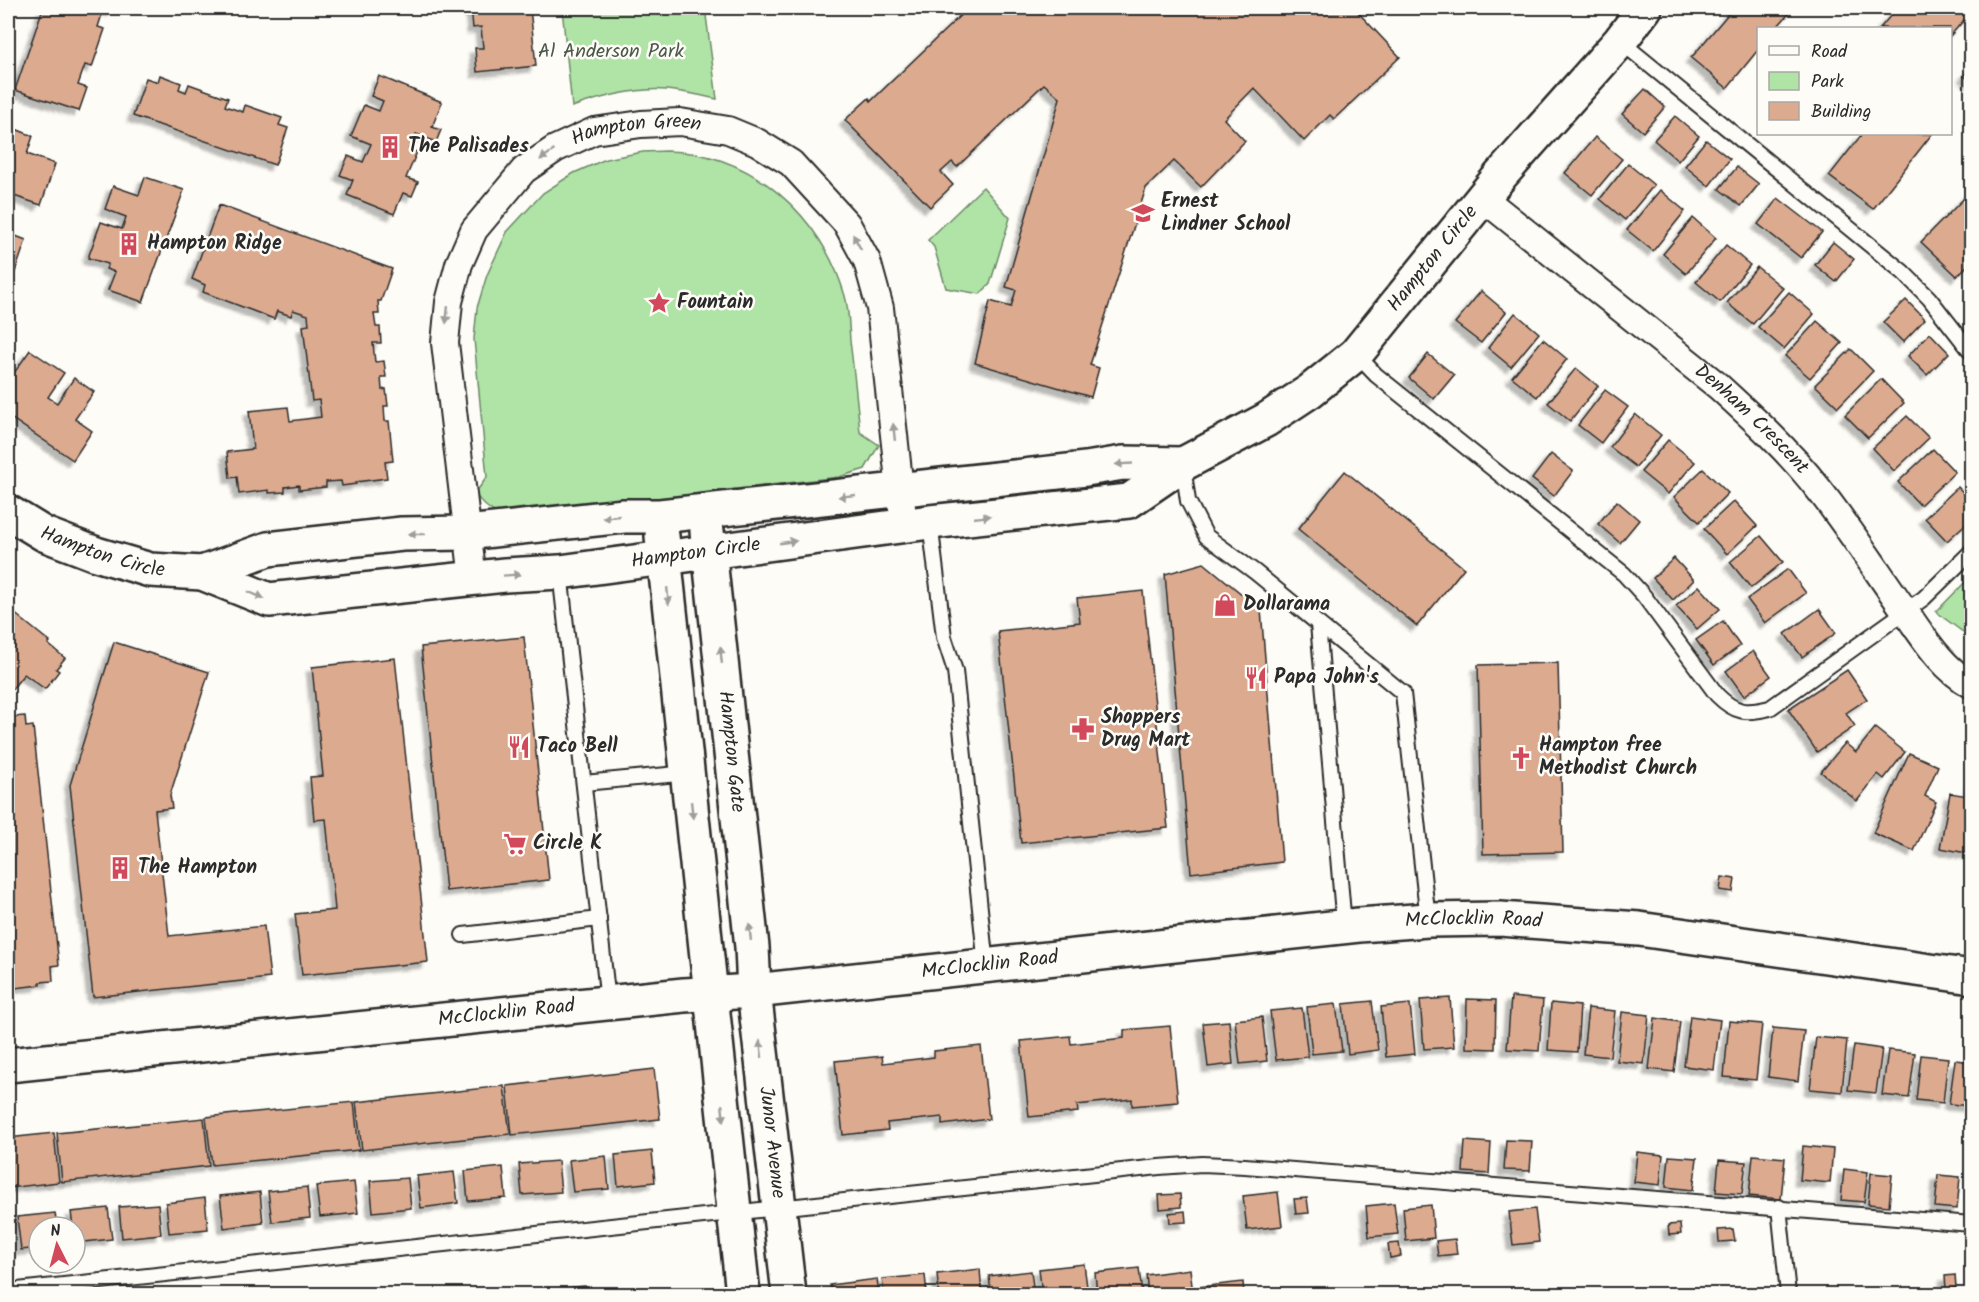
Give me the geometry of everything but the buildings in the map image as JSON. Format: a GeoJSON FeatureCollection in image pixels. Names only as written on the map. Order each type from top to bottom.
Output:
{"type":"FeatureCollection","features":[{"type":"Feature","properties":{"kind":"street","name":"Hampton Circle"},"geometry":{"type":"LineString","coordinates":[[8,512],[44,534],[96,554],[150,570],[202,573],[269,600],[560,572],[917,524],[1129,501],[1183,464],[1266,420],[1310,391],[1356,354],[1483,198],[1620,41],[1645,8]]}},
{"type":"Feature","properties":{"kind":"street","name":"Hampton Green"},"geometry":{"type":"LineString","coordinates":[[473,579],[445,343],[449,302],[459,264],[474,230],[524,170],[555,149],[594,131],[641,124],[680,122],[728,130],[757,142],[791,164],[847,224],[867,261],[880,308],[900,490],[917,524]]}},
{"type":"Feature","properties":{"kind":"street","name":"Denham Crescent"},"geometry":{"type":"LineString","coordinates":[[1483,198],[1718,386],[1788,452],[1818,488],[1936,654],[1971,685]]}},
{"type":"Feature","properties":{"kind":"street","name":"Hampton Circle"},"geometry":{"type":"LineString","coordinates":[[202,573],[268,549],[402,534],[466,533],[624,516],[706,512],[1123,463],[1183,464]]}},
{"type":"Feature","properties":{"kind":"street","name":"Hampton Gate"},"geometry":{"type":"LineString","coordinates":[[706,512],[752,947],[754,991]]}},
{"type":"Feature","properties":{"kind":"street"},"geometry":{"type":"LineString","coordinates":[[660,516],[743,1294]]}},
{"type":"Feature","properties":{"kind":"street","name":"McClocklin Road"},"geometry":{"type":"LineString","coordinates":[[8,1065],[609,1002],[711,992],[754,991],[1344,927],[1428,920],[1500,920],[1639,929],[1971,977]]}},
{"type":"Feature","properties":{"kind":"street","name":"Junor Avenue"},"geometry":{"type":"LineString","coordinates":[[754,991],[789,1294]]}},
{"type":"Feature","properties":{"kind":"lane"},"geometry":{"type":"LineString","coordinates":[[1620,41],[1903,272],[1929,298],[1971,353]]}},
{"type":"Feature","properties":{"kind":"lane"},"geometry":{"type":"LineString","coordinates":[[1356,354],[1376,375],[1623,574],[1644,596],[1717,696],[1727,706],[1740,711],[1755,712],[1770,708],[1924,598],[1971,551]]}},
{"type":"Feature","properties":{"kind":"lane"},"geometry":{"type":"LineString","coordinates":[[1183,464],[1188,501],[1206,536],[1404,693],[1428,920]]}},
{"type":"Feature","properties":{"kind":"lane"},"geometry":{"type":"LineString","coordinates":[[917,524],[944,637],[955,670],[986,967]]}},
{"type":"Feature","properties":{"kind":"lane"},"geometry":{"type":"LineString","coordinates":[[560,572],[609,1002]]}},
{"type":"Feature","properties":{"kind":"lane"},"geometry":{"type":"LineString","coordinates":[[1318,624],[1344,927]]}},
{"type":"Feature","properties":{"kind":"lane"},"geometry":{"type":"LineString","coordinates":[[584,783],[688,774]]}},
{"type":"Feature","properties":{"kind":"lane"},"geometry":{"type":"LineString","coordinates":[[463,935],[598,920]]}},
{"type":"Feature","properties":{"kind":"lane"},"geometry":{"type":"LineString","coordinates":[[8,1291],[1202,1164],[1971,1224]]}},
{"type":"Feature","properties":{"kind":"lane"},"geometry":{"type":"LineString","coordinates":[[1779,1208],[1788,1294]]}},
{"type":"Feature","properties":{"kind":"green space","name":"Al Anderson Park"},"geometry":{"type":"Polygon","coordinates":[[[562,8],[705,8],[717,99],[691,93],[646,90],[608,96],[572,107],[562,8]]]}},
{"type":"Feature","properties":{"kind":"green space"},"geometry":{"type":"Polygon","coordinates":[[[666,151],[697,154],[727,163],[754,176],[779,194],[801,215],[819,240],[834,267],[845,296],[860,432],[879,445],[865,469],[839,477],[504,516],[494,512],[473,490],[479,488],[487,477],[474,339],[477,308],[487,275],[507,232],[543,193],[574,173],[606,159],[643,152],[666,151]]]}},
{"type":"Feature","properties":{"kind":"green space"},"geometry":{"type":"Polygon","coordinates":[[[983,187],[1010,218],[990,284],[980,294],[946,288],[934,247],[928,240],[983,187]]]}},
{"type":"Feature","properties":{"kind":"green space"},"geometry":{"type":"Polygon","coordinates":[[[1971,576],[1971,638],[1936,612],[1971,576]]]}},
{"type":"Feature","properties":{"kind":"place","name":"The Palisades"},"geometry":{"type":"Point","coordinates":[390,147]}},
{"type":"Feature","properties":{"kind":"place","name":"Ernest Lindner School"},"geometry":{"type":"Point","coordinates":[1143,213]}},
{"type":"Feature","properties":{"kind":"place","name":"Hampton Ridge"},"geometry":{"type":"Point","coordinates":[129,244]}},
{"type":"Feature","properties":{"kind":"place","name":"Fountain"},"geometry":{"type":"Point","coordinates":[659,303]}},
{"type":"Feature","properties":{"kind":"place","name":"Dollarama"},"geometry":{"type":"Point","coordinates":[1225,605]}},
{"type":"Feature","properties":{"kind":"place","name":"Papa John's"},"geometry":{"type":"Point","coordinates":[1256,678]}},
{"type":"Feature","properties":{"kind":"place","name":"Shoppers Drug Mart"},"geometry":{"type":"Point","coordinates":[1083,729]}},
{"type":"Feature","properties":{"kind":"place","name":"Taco Bell"},"geometry":{"type":"Point","coordinates":[519,747]}},
{"type":"Feature","properties":{"kind":"place","name":"Hampton free Methodist Church"},"geometry":{"type":"Point","coordinates":[1521,758]}},
{"type":"Feature","properties":{"kind":"place","name":"Circle K"},"geometry":{"type":"Point","coordinates":[515,844]}},
{"type":"Feature","properties":{"kind":"place","name":"The Hampton"},"geometry":{"type":"Point","coordinates":[120,868]}}]}
